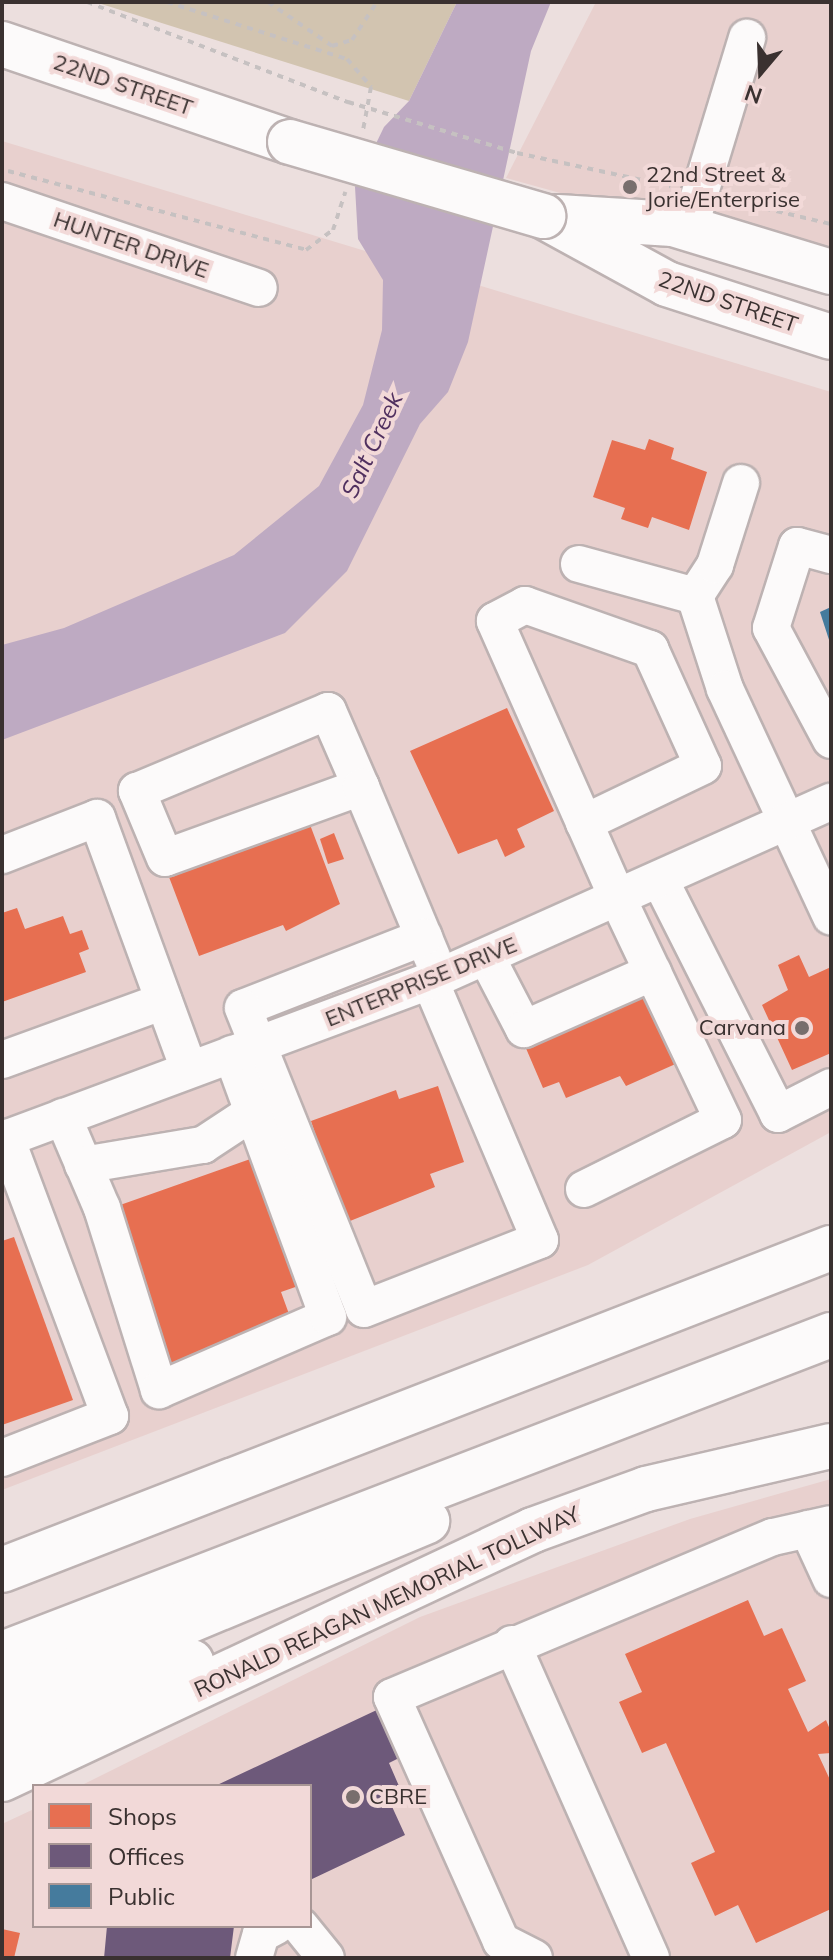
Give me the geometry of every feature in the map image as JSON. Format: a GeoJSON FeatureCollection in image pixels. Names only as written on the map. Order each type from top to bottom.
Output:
{"type":"FeatureCollection","features":[{"type":"Feature","properties":{"kind":"main road","name":"22ND STREET"},"geometry":{"type":"LineString","coordinates":[[2,44],[290,142]]}},
{"type":"Feature","properties":{"kind":"main road","name":"22ND STREET"},"geometry":{"type":"LineString","coordinates":[[2,71],[290,142],[543,216],[689,229],[831,272]]}},
{"type":"Feature","properties":{"kind":"main road","name":"22ND STREET"},"geometry":{"type":"LineString","coordinates":[[543,216],[667,284],[831,337]]}},
{"type":"Feature","properties":{"kind":"main road"},"geometry":{"type":"LineString","coordinates":[[2,1570],[831,1248]]}},
{"type":"Feature","properties":{"kind":"main road"},"geometry":{"type":"LineString","coordinates":[[2,1654],[831,1335]]}},
{"type":"Feature","properties":{"kind":"main road"},"geometry":{"type":"LineString","coordinates":[[2,1699],[513,1484],[590,1426]]}},
{"type":"Feature","properties":{"kind":"main road","name":"RONALD REAGAN MEMORIAL TOLLWAY"},"geometry":{"type":"LineString","coordinates":[[2,1779],[533,1530],[646,1489],[831,1446]]}},
{"type":"Feature","properties":{"kind":"main road"},"geometry":{"type":"LineString","coordinates":[[2,1735],[533,1530]]}},
{"type":"Feature","properties":{"kind":"street"},"geometry":{"type":"LineString","coordinates":[[689,229],[747,38]]}},
{"type":"Feature","properties":{"kind":"street","name":"HUNTER DRIVE"},"geometry":{"type":"LineString","coordinates":[[2,201],[259,288]]}},
{"type":"Feature","properties":{"kind":"street"},"geometry":{"type":"LineString","coordinates":[[741,483],[715,565],[695,596],[701,632],[831,916]]}},
{"type":"Feature","properties":{"kind":"street"},"geometry":{"type":"LineString","coordinates":[[831,555],[797,546],[771,628],[831,740]]}},
{"type":"Feature","properties":{"kind":"street"},"geometry":{"type":"LineString","coordinates":[[579,564],[695,596]]}},
{"type":"Feature","properties":{"kind":"street"},"geometry":{"type":"LineString","coordinates":[[584,823],[703,766],[650,649],[525,605],[495,621],[584,823],[618,899],[723,1120],[584,1189]]}},
{"type":"Feature","properties":{"kind":"street"},"geometry":{"type":"LineString","coordinates":[[246,1050],[364,1309],[540,1240],[435,979],[424,937],[361,787],[328,711],[137,791],[165,858],[361,787]]}},
{"type":"Feature","properties":{"kind":"street","name":"ENTERPRISE DRIVE"},"geometry":{"type":"LineString","coordinates":[[4,1139],[487,958],[831,802]]}},
{"type":"Feature","properties":{"kind":"street"},"geometry":{"type":"LineString","coordinates":[[2,855],[97,818],[189,1070]]}},
{"type":"Feature","properties":{"kind":"street"},"geometry":{"type":"LineString","coordinates":[[660,880],[778,1114],[831,1087]]}},
{"type":"Feature","properties":{"kind":"street"},"geometry":{"type":"LineString","coordinates":[[63,1117],[102,1208],[159,1390],[328,1317],[253,1112],[243,1008],[424,937]]}},
{"type":"Feature","properties":{"kind":"street"},"geometry":{"type":"LineString","coordinates":[[487,958],[524,1029],[653,972]]}},
{"type":"Feature","properties":{"kind":"street"},"geometry":{"type":"LineString","coordinates":[[2,1060],[164,1001]]}},
{"type":"Feature","properties":{"kind":"street"},"geometry":{"type":"LineString","coordinates":[[83,1165],[203,1145],[253,1112]]}},
{"type":"Feature","properties":{"kind":"street"},"geometry":{"type":"LineString","coordinates":[[2,1458],[110,1416],[4,1139]]}},
{"type":"Feature","properties":{"kind":"street"},"geometry":{"type":"LineString","coordinates":[[534,1958],[501,1941],[392,1697],[512,1644],[820,1526],[831,1579]]}},
{"type":"Feature","properties":{"kind":"street"},"geometry":{"type":"LineString","coordinates":[[512,1644],[651,1958]]}},
{"type":"Feature","properties":{"kind":"street"},"geometry":{"type":"LineString","coordinates":[[254,1958],[261,1934],[272,1928]]}},
{"type":"Feature","properties":{"kind":"street"},"geometry":{"type":"LineString","coordinates":[[302,1928],[324,1957]]}},
{"type":"Feature","properties":{"kind":"path"},"geometry":{"type":"LineString","coordinates":[[87,2],[348,102],[517,153]]}},
{"type":"Feature","properties":{"kind":"path"},"geometry":{"type":"LineString","coordinates":[[167,2],[347,59],[362,70],[372,99]]}},
{"type":"Feature","properties":{"kind":"path"},"geometry":{"type":"LineString","coordinates":[[268,2],[332,46],[352,40],[377,2]]}},
{"type":"Feature","properties":{"kind":"path"},"geometry":{"type":"LineString","coordinates":[[2,172],[20,169],[281,247],[320,243],[339,215]]}},
{"type":"Feature","properties":{"kind":"shaded area"},"geometry":{"type":"Polygon","coordinates":[[[95,2],[457,2],[409,101],[95,2]]]}},
{"type":"Feature","properties":{"kind":"shaded area"},"geometry":{"type":"Polygon","coordinates":[[[596,2],[831,2],[831,268],[506,178],[596,2]]]}},
{"type":"Feature","properties":{"kind":"shaded area"},"geometry":{"type":"Polygon","coordinates":[[[2,141],[831,392],[831,1132],[588,1265],[2,1490],[2,141]]]}},
{"type":"Feature","properties":{"kind":"shaded area"},"geometry":{"type":"Polygon","coordinates":[[[831,1479],[831,1958],[2,1958],[2,1824],[32,1810],[32,1928],[312,1928],[312,1784],[84,1784],[420,1617],[690,1519],[831,1479]]]}},
{"type":"Feature","properties":{"kind":"water","name":"Salt Creek"},"geometry":{"type":"Polygon","coordinates":[[[457,2],[551,2],[531,51],[468,342],[448,392],[420,424],[347,571],[285,633],[2,740],[2,645],[64,628],[234,555],[319,486],[363,405],[382,330],[383,280],[358,239],[355,187],[384,127],[409,101],[457,2]]]}},
{"type":"Feature","properties":{"kind":"building: Shops"},"geometry":{"type":"Polygon","coordinates":[[[649,439],[674,448],[671,459],[707,472],[689,530],[652,517],[648,528],[621,519],[625,508],[593,497],[612,440],[645,450],[649,439]]]}},
{"type":"Feature","properties":{"kind":"building: Shops"},"geometry":{"type":"Polygon","coordinates":[[[507,708],[554,811],[517,829],[525,847],[505,857],[497,839],[458,854],[410,751],[507,708]]]}},
{"type":"Feature","properties":{"kind":"building: Shops"},"geometry":{"type":"Polygon","coordinates":[[[309,822],[340,904],[286,931],[283,925],[199,956],[169,877],[309,822]]]}},
{"type":"Feature","properties":{"kind":"building: Shops"},"geometry":{"type":"Polygon","coordinates":[[[334,833],[344,859],[328,864],[320,839],[334,833]]]}},
{"type":"Feature","properties":{"kind":"building: Shops"},"geometry":{"type":"Polygon","coordinates":[[[17,908],[25,929],[63,916],[70,934],[82,930],[89,949],[79,953],[86,972],[2,1002],[2,913],[17,908]]]}},
{"type":"Feature","properties":{"kind":"building: Shops","name":"Carvana"},"geometry":{"type":"Polygon","coordinates":[[[799,955],[809,977],[831,967],[831,1053],[792,1070],[762,1005],[788,990],[778,965],[799,955]]]}},
{"type":"Feature","properties":{"kind":"building: Shops"},"geometry":{"type":"Polygon","coordinates":[[[645,986],[680,1062],[626,1086],[620,1076],[566,1098],[559,1082],[543,1088],[522,1039],[645,986]]]}},
{"type":"Feature","properties":{"kind":"building: Shops"},"geometry":{"type":"Polygon","coordinates":[[[438,1086],[464,1162],[430,1174],[435,1187],[345,1223],[311,1121],[396,1090],[399,1099],[438,1086]]]}},
{"type":"Feature","properties":{"kind":"building: Shops"},"geometry":{"type":"Polygon","coordinates":[[[256,1157],[304,1284],[281,1292],[293,1325],[171,1370],[106,1210],[256,1157]]]}},
{"type":"Feature","properties":{"kind":"building: Shops"},"geometry":{"type":"Polygon","coordinates":[[[14,1237],[73,1400],[2,1425],[2,1241],[14,1237]]]}},
{"type":"Feature","properties":{"kind":"building: Shops"},"geometry":{"type":"Polygon","coordinates":[[[748,1600],[764,1636],[782,1628],[806,1681],[788,1689],[808,1732],[826,1720],[831,1732],[831,1753],[818,1754],[831,1782],[831,1909],[756,1943],[738,1905],[715,1916],[691,1863],[715,1852],[666,1743],[642,1753],[619,1702],[642,1692],[625,1654],[748,1600]]]}},
{"type":"Feature","properties":{"kind":"building: Shops"},"geometry":{"type":"Polygon","coordinates":[[[2,1929],[20,1933],[14,1958],[2,1958],[2,1929]]]}},
{"type":"Feature","properties":{"kind":"building: Offices","name":"CBRE"},"geometry":{"type":"Polygon","coordinates":[[[381,1708],[403,1756],[389,1763],[402,1793],[389,1800],[405,1835],[312,1879],[312,1784],[219,1784],[381,1708]]]}},
{"type":"Feature","properties":{"kind":"building: Offices"},"geometry":{"type":"Polygon","coordinates":[[[107,1928],[234,1928],[230,1958],[104,1958],[107,1928]]]}},
{"type":"Feature","properties":{"kind":"building: Public"},"geometry":{"type":"Polygon","coordinates":[[[831,607],[831,646],[820,612],[831,607]]]}},
{"type":"Feature","properties":{"kind":"place","name":"22nd Street & Jorie/Enterprise"},"geometry":{"type":"Point","coordinates":[630,187]}},
{"type":"Feature","properties":{"kind":"place","name":"Carvana"},"geometry":{"type":"Point","coordinates":[802,1028]}},
{"type":"Feature","properties":{"kind":"place","name":"CBRE"},"geometry":{"type":"Point","coordinates":[353,1797]}}]}
